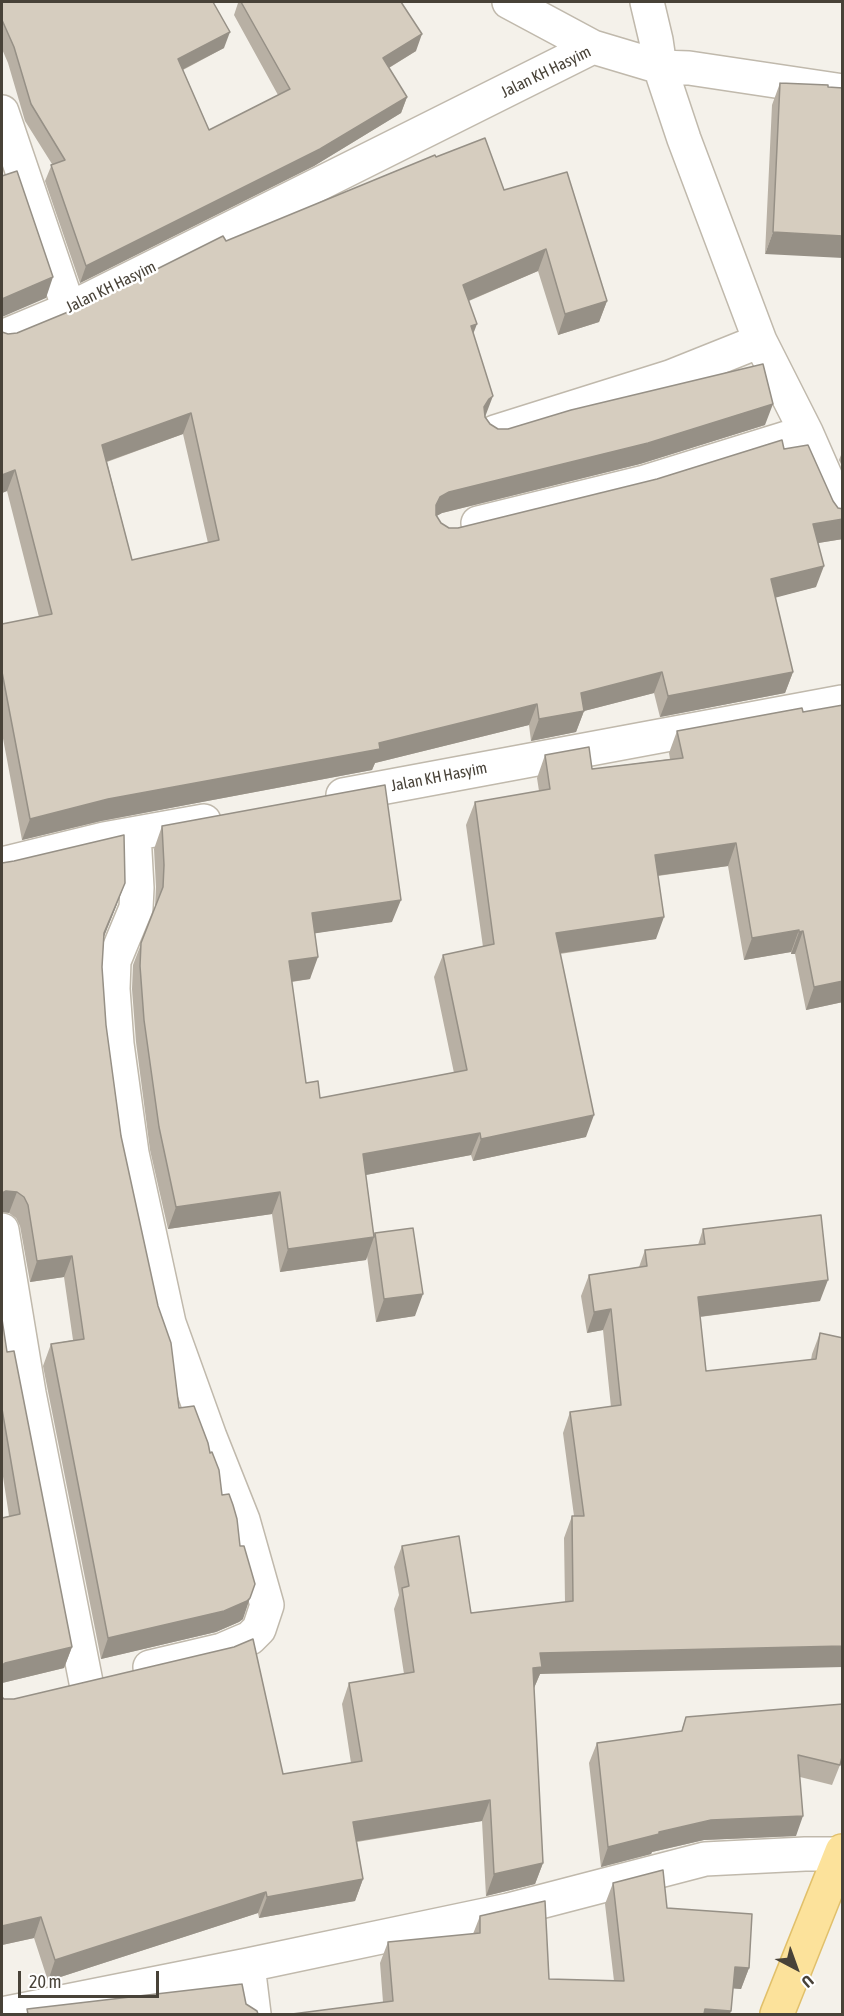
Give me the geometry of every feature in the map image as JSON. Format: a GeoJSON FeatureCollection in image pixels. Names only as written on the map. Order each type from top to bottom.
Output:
{"type":"FeatureCollection","features":[{"type":"Feature","properties":{"kind":"main road"},"geometry":{"type":"LineString","coordinates":[[777,2014],[842,1853]]}},
{"type":"Feature","properties":{"kind":"street"},"geometry":{"type":"LineString","coordinates":[[509,2],[594,47]]}},
{"type":"Feature","properties":{"kind":"street"},"geometry":{"type":"LineString","coordinates":[[647,2],[658,53],[684,139],[760,341],[806,432],[843,514]]}},
{"type":"Feature","properties":{"kind":"street","name":"Jalan KH Hasyim"},"geometry":{"type":"LineString","coordinates":[[2,337],[69,309],[594,47],[658,53],[689,68],[843,91]]}},
{"type":"Feature","properties":{"kind":"street"},"geometry":{"type":"LineString","coordinates":[[2,112],[69,309]]}},
{"type":"Feature","properties":{"kind":"street"},"geometry":{"type":"LineString","coordinates":[[495,432],[670,377],[760,341]]}},
{"type":"Feature","properties":{"kind":"street"},"geometry":{"type":"LineString","coordinates":[[446,531],[645,482],[806,432]]}},
{"type":"Feature","properties":{"kind":"street","name":"Jalan KH Hasyim"},"geometry":{"type":"LineString","coordinates":[[309,801],[843,702]]}},
{"type":"Feature","properties":{"kind":"street"},"geometry":{"type":"LineString","coordinates":[[2,864],[104,839],[227,816]]}},
{"type":"Feature","properties":{"kind":"street"},"geometry":{"type":"LineString","coordinates":[[54,1690],[222,1650],[250,1638],[259,1629],[267,1605],[243,1520],[169,1323],[132,1154],[117,1044],[113,989],[114,961],[136,908],[134,834]]}},
{"type":"Feature","properties":{"kind":"street"},"geometry":{"type":"LineString","coordinates":[[2,1230],[29,1393],[86,1682]]}},
{"type":"Feature","properties":{"kind":"street"},"geometry":{"type":"LineString","coordinates":[[2,2014],[509,1910],[705,1859],[842,1853]]}},
{"type":"Feature","properties":{"kind":"street"},"geometry":{"type":"LineString","coordinates":[[248,1965],[254,2014]]}},
{"type":"Feature","properties":{"kind":"building"},"geometry":{"type":"Polygon","coordinates":[[[2,2],[213,2],[230,32],[178,59],[209,130],[290,89],[241,2],[401,2],[422,34],[383,58],[407,97],[320,149],[86,266],[51,165],[65,160],[31,104],[14,47],[2,20],[2,2]]]}},
{"type":"Feature","properties":{"kind":"building"},"geometry":{"type":"Polygon","coordinates":[[[780,83],[828,85],[828,87],[843,88],[843,236],[773,232],[780,83]]]}},
{"type":"Feature","properties":{"kind":"building"},"geometry":{"type":"Polygon","coordinates":[[[485,138],[504,190],[567,172],[607,301],[565,314],[546,249],[463,285],[477,324],[471,326],[493,396],[484,407],[485,417],[490,424],[498,429],[508,429],[571,410],[763,364],[773,404],[648,443],[449,492],[440,497],[436,505],[436,515],[441,523],[449,528],[458,528],[657,479],[782,440],[784,449],[808,445],[833,501],[838,508],[843,509],[843,519],[813,524],[824,566],[771,579],[793,672],[668,696],[662,672],[581,693],[584,711],[539,719],[537,704],[379,743],[380,749],[108,799],[30,819],[2,672],[2,624],[52,614],[15,470],[2,475],[2,332],[17,333],[85,305],[223,236],[226,241],[435,155],[436,157],[485,138]],[[191,413],[102,445],[132,560],[219,540],[191,413]]]}},
{"type":"Feature","properties":{"kind":"building"},"geometry":{"type":"Polygon","coordinates":[[[17,171],[53,277],[2,299],[2,176],[17,171]]]}},
{"type":"Feature","properties":{"kind":"building"},"geometry":{"type":"Polygon","coordinates":[[[843,705],[843,981],[814,987],[803,931],[752,938],[736,843],[655,855],[664,917],[556,933],[594,1115],[481,1139],[480,1133],[363,1154],[374,1237],[288,1249],[280,1192],[176,1207],[159,1127],[144,1020],[140,966],[141,943],[163,887],[162,826],[385,785],[401,900],[312,913],[318,957],[289,961],[306,1083],[318,1081],[320,1098],[467,1070],[443,955],[494,944],[475,802],[550,789],[545,755],[589,747],[592,769],[683,758],[677,731],[802,708],[803,712],[843,705]]]}},
{"type":"Feature","properties":{"kind":"building"},"geometry":{"type":"Polygon","coordinates":[[[124,835],[125,883],[104,933],[102,967],[106,1025],[121,1136],[158,1306],[171,1343],[179,1408],[194,1406],[210,1453],[212,1452],[219,1470],[222,1495],[229,1494],[233,1505],[240,1546],[244,1546],[255,1584],[247,1601],[224,1611],[108,1638],[51,1344],[84,1339],[72,1256],[37,1261],[28,1205],[24,1197],[17,1192],[2,1193],[2,863],[124,835]]]}},
{"type":"Feature","properties":{"kind":"building"},"geometry":{"type":"Polygon","coordinates":[[[821,1215],[828,1280],[698,1297],[706,1371],[816,1359],[820,1333],[843,1338],[843,1646],[540,1653],[542,1667],[533,1668],[543,1863],[494,1874],[490,1800],[353,1822],[363,1879],[267,1897],[266,1892],[55,1960],[41,1917],[2,1926],[2,1697],[14,1699],[234,1647],[253,1639],[283,1774],[362,1761],[349,1683],[414,1672],[402,1588],[409,1586],[402,1546],[459,1536],[471,1613],[573,1601],[572,1516],[584,1516],[570,1412],[621,1405],[611,1309],[594,1312],[589,1275],[647,1266],[645,1250],[705,1244],[703,1229],[821,1215]]]}},
{"type":"Feature","properties":{"kind":"building"},"geometry":{"type":"Polygon","coordinates":[[[413,1228],[423,1294],[384,1299],[375,1233],[413,1228]]]}},
{"type":"Feature","properties":{"kind":"building"},"geometry":{"type":"Polygon","coordinates":[[[2,1319],[7,1352],[14,1351],[72,1647],[2,1665],[2,1518],[20,1514],[2,1409],[2,1319]]]}},
{"type":"Feature","properties":{"kind":"building"},"geometry":{"type":"Polygon","coordinates":[[[843,1704],[843,1753],[840,1765],[798,1755],[803,1816],[711,1820],[608,1847],[597,1743],[682,1731],[686,1717],[843,1704]]]}},
{"type":"Feature","properties":{"kind":"building"},"geometry":{"type":"Polygon","coordinates":[[[663,1870],[667,1908],[752,1914],[749,1968],[735,1967],[731,2011],[705,2009],[704,2014],[292,2014],[393,2001],[388,1942],[480,1933],[480,1916],[545,1901],[549,1979],[624,1981],[613,1883],[663,1870]]]}},
{"type":"Feature","properties":{"kind":"building"},"geometry":{"type":"Polygon","coordinates":[[[242,1984],[246,2004],[258,2014],[28,2014],[27,2009],[242,1984]]]}}]}
